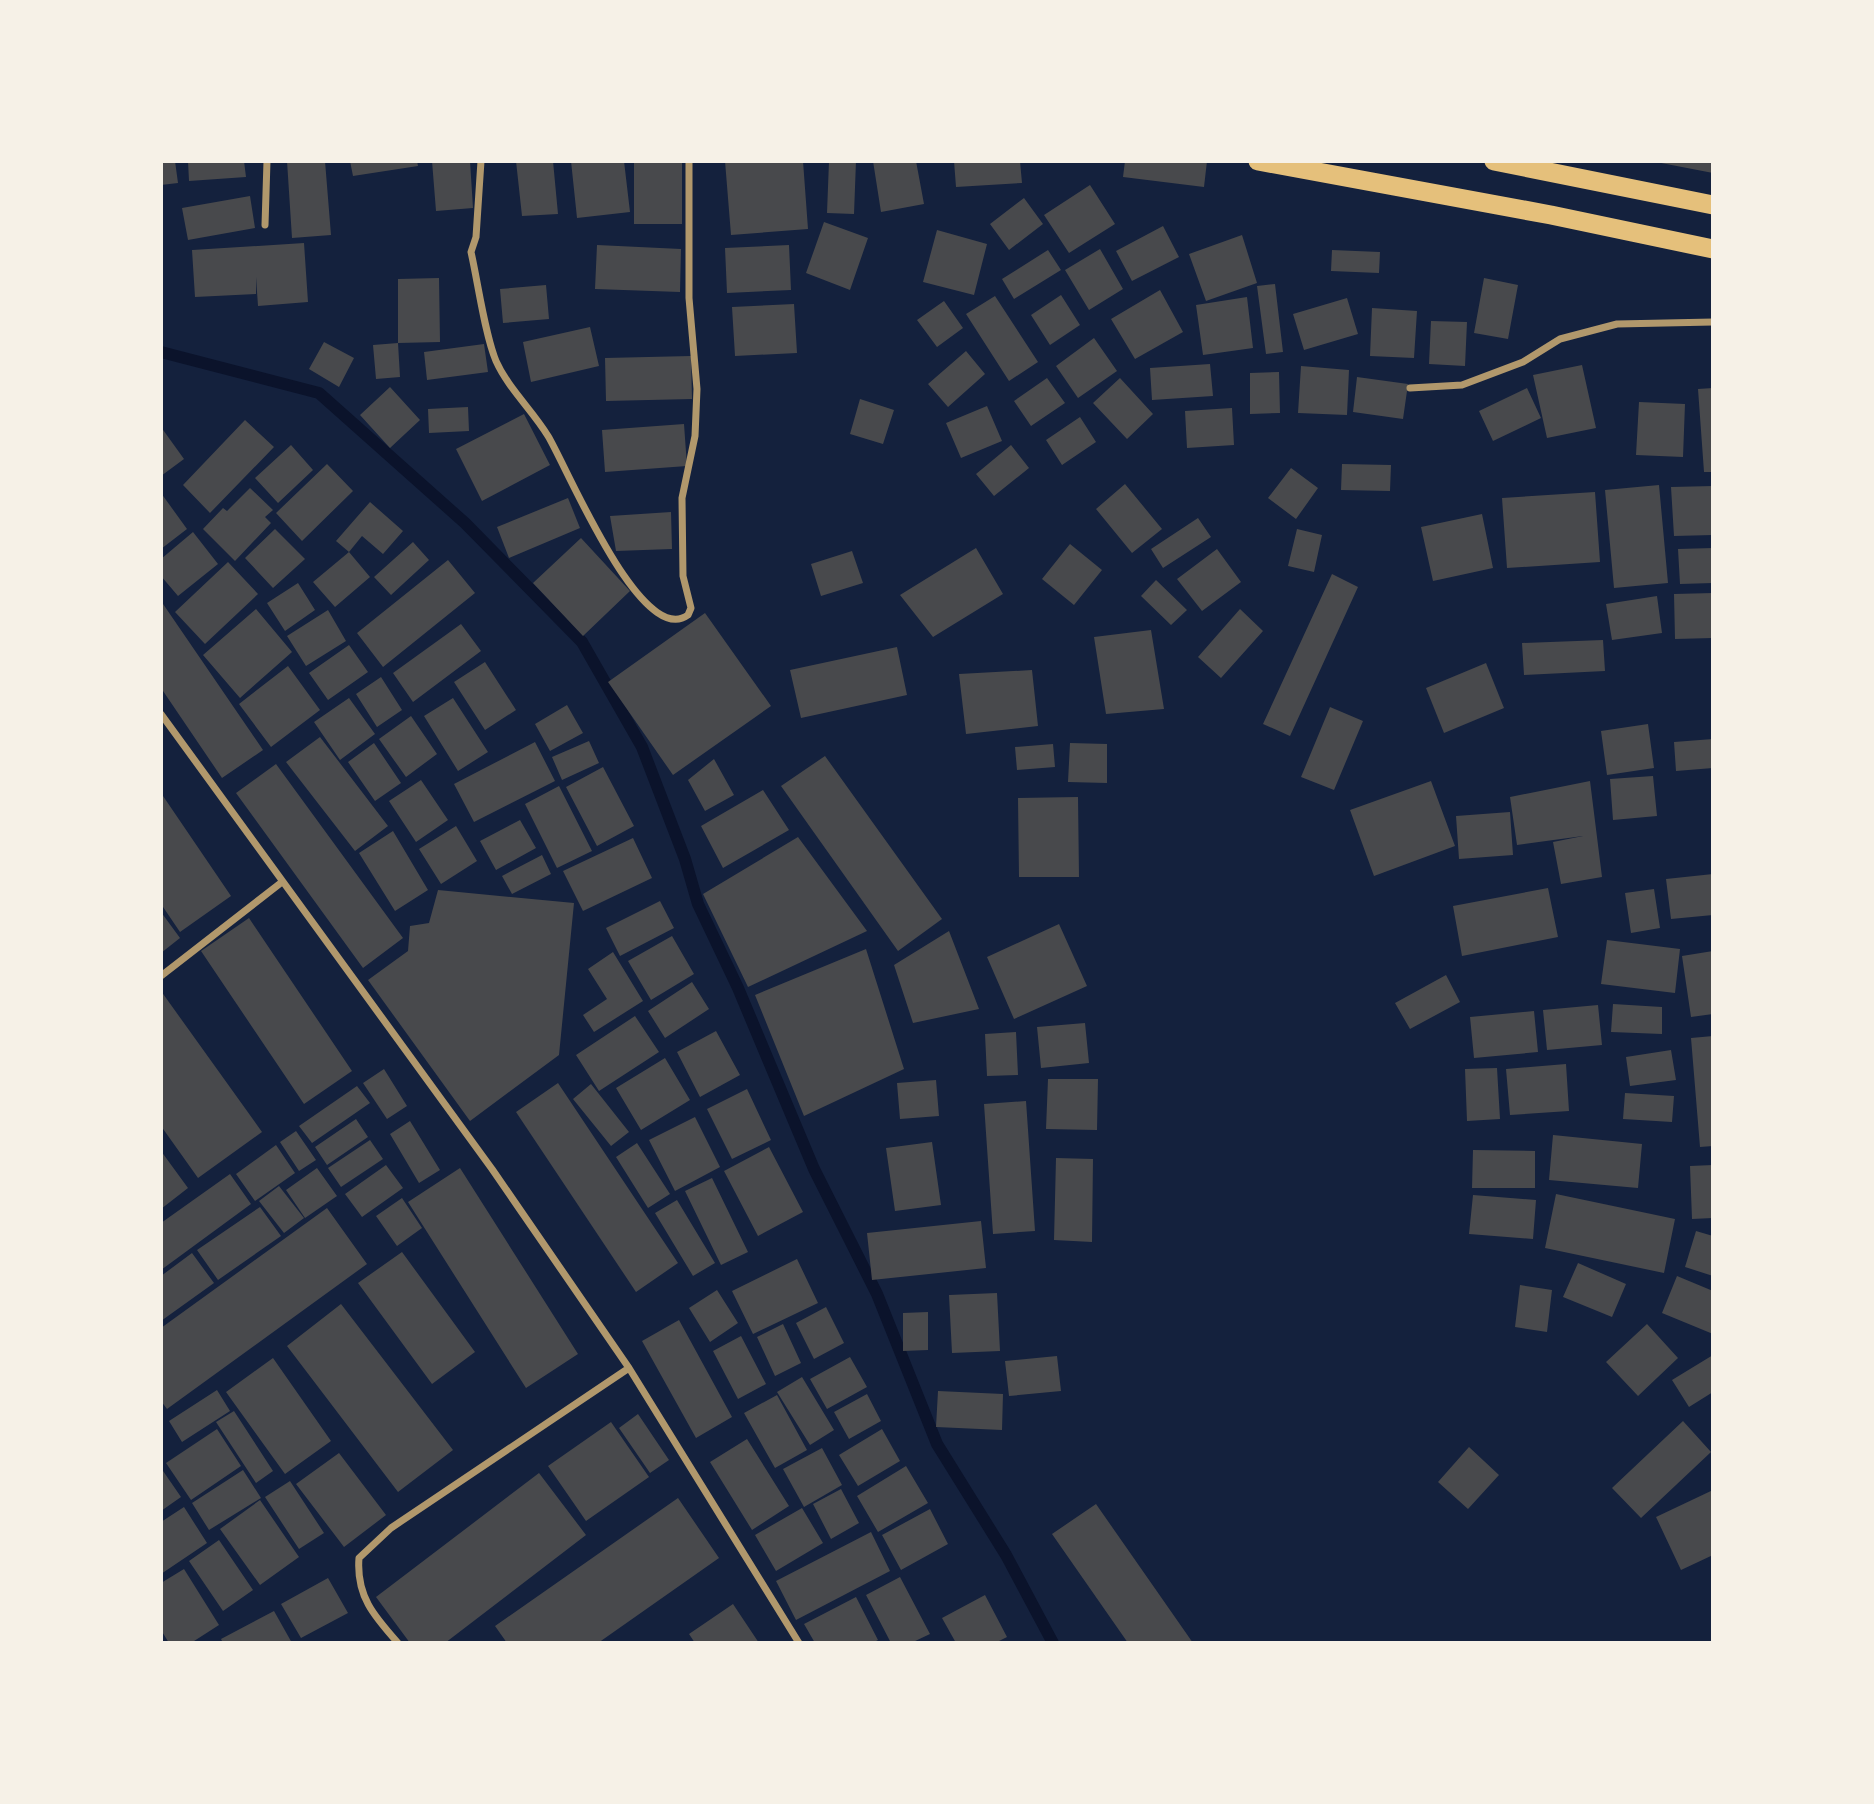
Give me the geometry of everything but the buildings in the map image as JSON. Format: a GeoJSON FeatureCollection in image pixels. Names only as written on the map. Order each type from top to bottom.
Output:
{"type":"FeatureCollection","features":[{"type":"Feature","properties":{"kind":"highway"},"geometry":{"type":"LineString","coordinates":[[1258,161],[1551,215],[1713,249]]}},
{"type":"Feature","properties":{"kind":"highway"},"geometry":{"type":"LineString","coordinates":[[1494,161],[1713,205]]}},
{"type":"Feature","properties":{"kind":"street"},"geometry":{"type":"LineString","coordinates":[[265,225],[267,161]]}},
{"type":"Feature","properties":{"kind":"street"},"geometry":{"type":"LineString","coordinates":[[481,161],[476,237],[471,252],[496,362],[548,436],[625,580],[644,604],[668,620],[676,620],[688,615],[691,608],[683,576],[682,498],[695,436],[697,389],[689,298],[689,161]]}},
{"type":"Feature","properties":{"kind":"street"},"geometry":{"type":"LineString","coordinates":[[1410,388],[1462,385],[1523,362],[1560,339],[1617,324],[1713,322]]}},
{"type":"Feature","properties":{"kind":"street"},"geometry":{"type":"LineString","coordinates":[[161,714],[492,1169],[629,1368],[799,1643]]}},
{"type":"Feature","properties":{"kind":"street"},"geometry":{"type":"LineString","coordinates":[[161,976],[282,882]]}},
{"type":"Feature","properties":{"kind":"street"},"geometry":{"type":"LineString","coordinates":[[398,1643],[374,1616],[358,1580],[359,1558],[391,1528],[629,1368]]}},
{"type":"Feature","properties":{"kind":"waterway"},"geometry":{"type":"LineString","coordinates":[[161,352],[319,393],[465,523],[582,642],[642,747],[685,859],[698,904],[738,988],[814,1169],[877,1294],[937,1444],[1006,1555],[1053,1643]]}}]}
